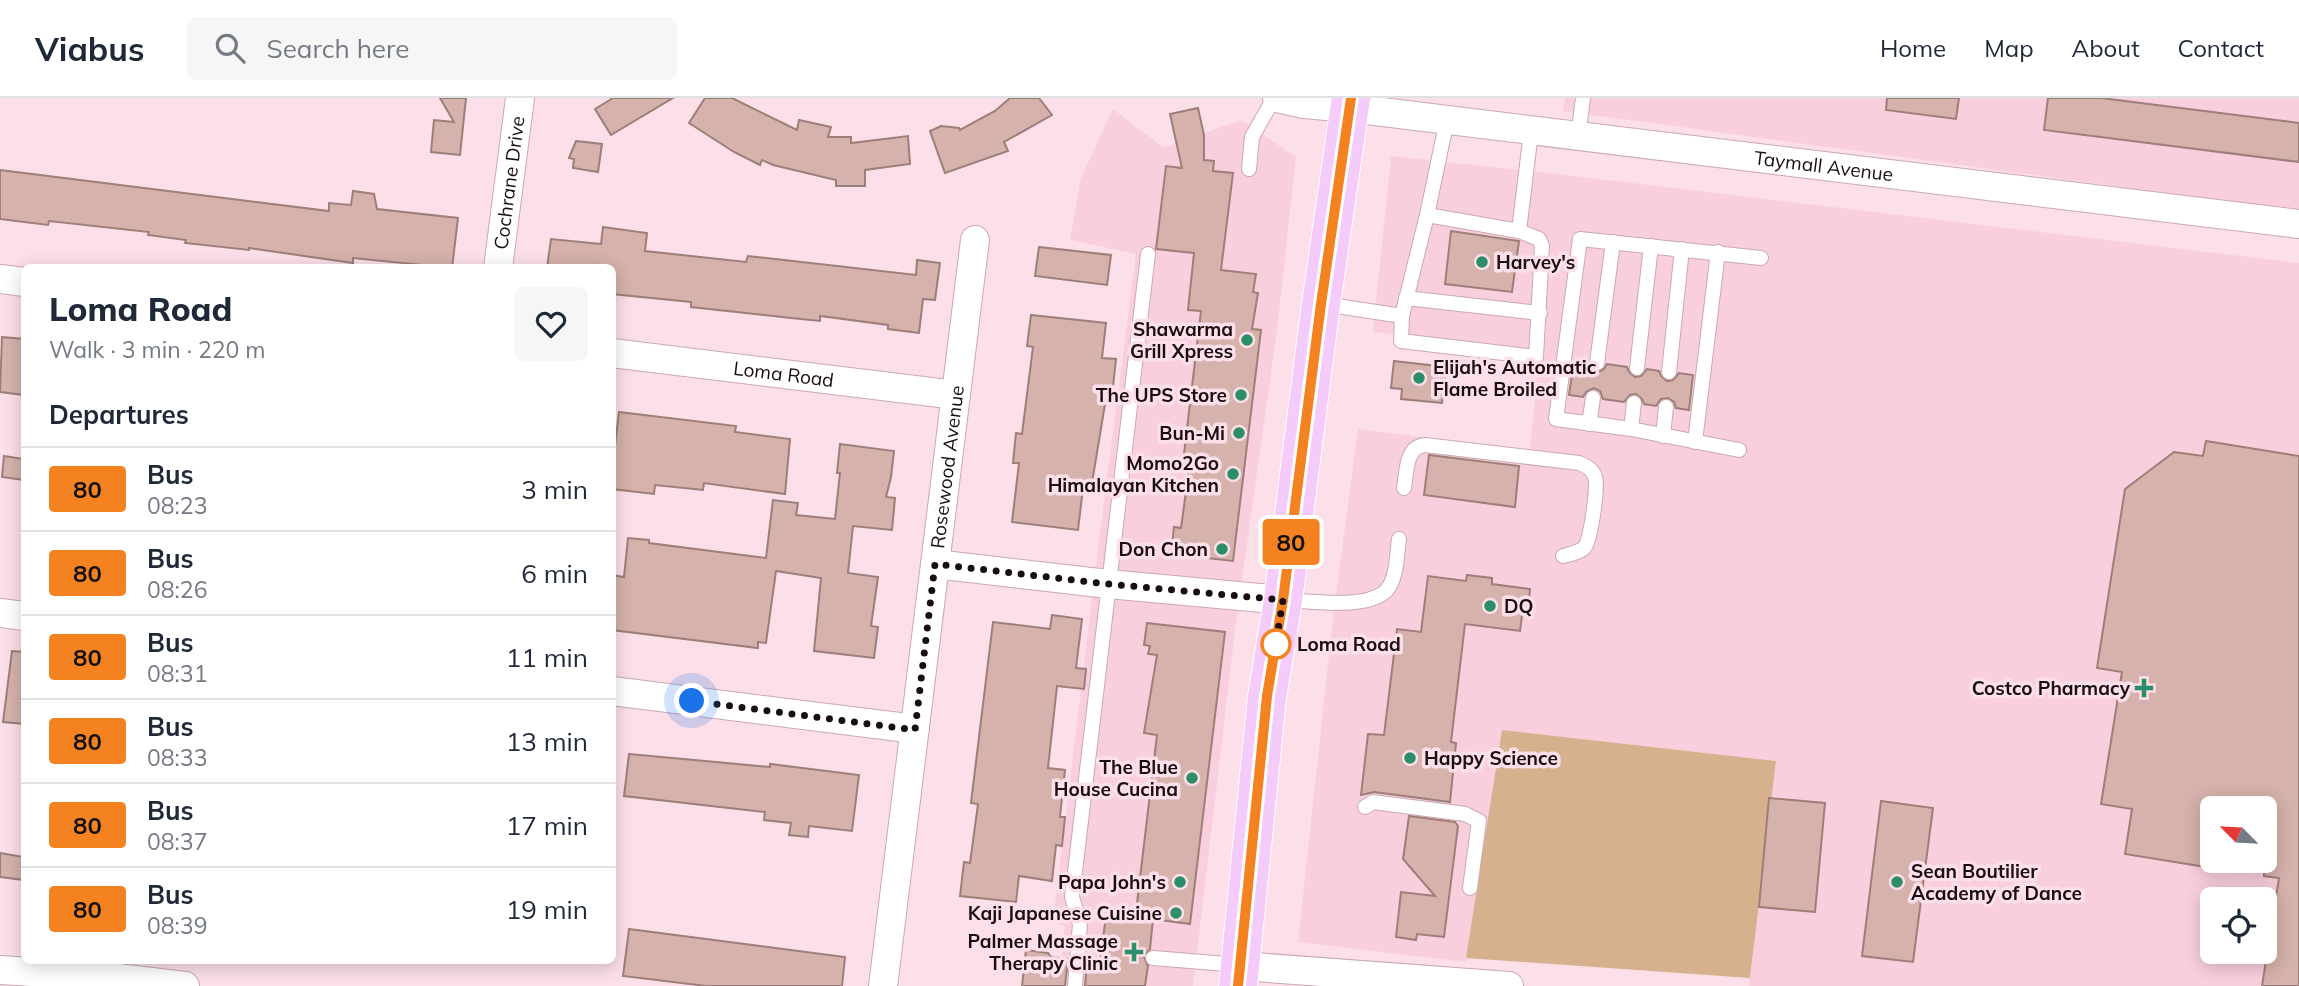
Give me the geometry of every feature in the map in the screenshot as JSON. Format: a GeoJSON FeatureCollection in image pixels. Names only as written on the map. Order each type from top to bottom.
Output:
{"type":"FeatureCollection","features":[{"type":"Feature","properties":{"kind":"main road"},"geometry":{"type":"LineString","coordinates":[[1239,976],[1267,696],[1283,600],[1350,103]]}},
{"type":"Feature","properties":{"kind":"street","name":"Cochrane Drive"},"geometry":{"type":"LineString","coordinates":[[499,264],[520,98]]}},
{"type":"Feature","properties":{"kind":"street","name":"Taymall Avenue"},"geometry":{"type":"LineString","coordinates":[[1275,98],[1304,104],[1350,103],[1447,120],[1578,137],[2299,224]]}},
{"type":"Feature","properties":{"kind":"street","name":"Rosewood Avenue"},"geometry":{"type":"LineString","coordinates":[[883,986],[975,240]]}},
{"type":"Feature","properties":{"kind":"street"},"geometry":{"type":"LineString","coordinates":[[0,279],[21,282]]}},
{"type":"Feature","properties":{"kind":"street","name":"Loma Road"},"geometry":{"type":"LineString","coordinates":[[616,353],[956,395]]}},
{"type":"Feature","properties":{"kind":"street"},"geometry":{"type":"LineString","coordinates":[[935,564],[1283,600]]}},
{"type":"Feature","properties":{"kind":"street"},"geometry":{"type":"LineString","coordinates":[[0,613],[21,616]]}},
{"type":"Feature","properties":{"kind":"street"},"geometry":{"type":"LineString","coordinates":[[616,692],[915,730]]}},
{"type":"Feature","properties":{"kind":"street"},"geometry":{"type":"LineString","coordinates":[[0,970],[109,977],[185,986]]}},
{"type":"Feature","properties":{"kind":"street"},"geometry":{"type":"LineString","coordinates":[[1239,976],[1509,986]]}},
{"type":"Feature","properties":{"kind":"lane"},"geometry":{"type":"LineString","coordinates":[[1250,169],[1252,137],[1275,98]]}},
{"type":"Feature","properties":{"kind":"lane"},"geometry":{"type":"LineString","coordinates":[[1578,137],[1583,98]]}},
{"type":"Feature","properties":{"kind":"lane"},"geometry":{"type":"LineString","coordinates":[[1427,215],[1519,231],[1539,239],[1542,246],[1536,356],[1401,341],[1402,316],[1447,120]]}},
{"type":"Feature","properties":{"kind":"lane"},"geometry":{"type":"LineString","coordinates":[[1519,231],[1531,131]]}},
{"type":"Feature","properties":{"kind":"lane"},"geometry":{"type":"LineString","coordinates":[[1740,450],[1631,429],[1556,419],[1580,239],[1761,258]]}},
{"type":"Feature","properties":{"kind":"lane"},"geometry":{"type":"LineString","coordinates":[[1597,363],[1613,242]]}},
{"type":"Feature","properties":{"kind":"lane"},"geometry":{"type":"LineString","coordinates":[[1637,368],[1651,246]]}},
{"type":"Feature","properties":{"kind":"lane"},"geometry":{"type":"LineString","coordinates":[[1669,372],[1682,249]]}},
{"type":"Feature","properties":{"kind":"lane"},"geometry":{"type":"LineString","coordinates":[[1695,442],[1718,252]]}},
{"type":"Feature","properties":{"kind":"lane"},"geometry":{"type":"LineString","coordinates":[[1074,986],[1080,924],[1072,897],[1148,254]]}},
{"type":"Feature","properties":{"kind":"lane"},"geometry":{"type":"LineString","coordinates":[[1406,298],[1539,313]]}},
{"type":"Feature","properties":{"kind":"lane"},"geometry":{"type":"LineString","coordinates":[[1321,304],[1402,316]]}},
{"type":"Feature","properties":{"kind":"lane"},"geometry":{"type":"LineString","coordinates":[[1589,424],[1593,398]]}},
{"type":"Feature","properties":{"kind":"lane"},"geometry":{"type":"LineString","coordinates":[[1631,429],[1634,403]]}},
{"type":"Feature","properties":{"kind":"lane"},"geometry":{"type":"LineString","coordinates":[[1663,436],[1666,407]]}},
{"type":"Feature","properties":{"kind":"lane"},"geometry":{"type":"LineString","coordinates":[[1404,488],[1409,455],[1412,449],[1418,446],[1579,463],[1588,467],[1595,475],[1596,488],[1589,541],[1583,549],[1563,556]]}},
{"type":"Feature","properties":{"kind":"lane"},"geometry":{"type":"LineString","coordinates":[[1283,600],[1366,601],[1379,597],[1389,587],[1392,579],[1399,539]]}},
{"type":"Feature","properties":{"kind":"lane"},"geometry":{"type":"LineString","coordinates":[[1365,807],[1373,802],[1465,814],[1479,821],[1470,888]]}},
{"type":"Feature","properties":{"kind":"lane"},"geometry":{"type":"LineString","coordinates":[[1153,958],[1239,976]]}},
{"type":"Feature","properties":{"kind":"shaded area"},"geometry":{"type":"Polygon","coordinates":[[[1565,98],[2299,98],[2299,211],[1563,111],[1565,98]]]}},
{"type":"Feature","properties":{"kind":"shaded area"},"geometry":{"type":"Polygon","coordinates":[[[1113,109],[1164,148],[1241,120],[1296,157],[1277,330],[1235,630],[1193,986],[1058,986],[1065,926],[1053,922],[1136,254],[1070,240],[1081,178],[1113,109]]]}},
{"type":"Feature","properties":{"kind":"shaded area"},"geometry":{"type":"Polygon","coordinates":[[[1391,156],[2299,263],[2299,986],[1749,986],[1776,761],[1502,730],[1466,962],[1298,942],[1333,618],[1358,429],[1530,451],[1539,350],[1373,332],[1391,156]]]}},
{"type":"Feature","properties":{"kind":"shaded area"},"geometry":{"type":"Polygon","coordinates":[[[1502,730],[1776,761],[1750,978],[1466,958],[1502,730]]]}},
{"type":"Feature","properties":{"kind":"building"},"geometry":{"type":"Polygon","coordinates":[[[440,98],[466,98],[460,155],[431,152],[434,120],[454,122],[440,98]]]}},
{"type":"Feature","properties":{"kind":"building"},"geometry":{"type":"Polygon","coordinates":[[[613,98],[673,98],[611,135],[595,109],[613,98]]]}},
{"type":"Feature","properties":{"kind":"building"},"geometry":{"type":"Polygon","coordinates":[[[705,98],[732,98],[797,130],[799,120],[831,127],[828,137],[851,137],[851,143],[908,136],[910,164],[865,170],[865,186],[836,186],[836,180],[762,160],[760,165],[689,123],[705,98]]]}},
{"type":"Feature","properties":{"kind":"building"},"geometry":{"type":"Polygon","coordinates":[[[1010,98],[1039,98],[1052,115],[1004,142],[1008,151],[945,173],[930,131],[941,126],[960,130],[995,111],[1010,98]]]}},
{"type":"Feature","properties":{"kind":"building"},"geometry":{"type":"Polygon","coordinates":[[[1887,98],[1959,98],[1956,119],[1886,110],[1887,98]]]}},
{"type":"Feature","properties":{"kind":"building"},"geometry":{"type":"Polygon","coordinates":[[[2048,98],[2101,98],[2299,123],[2299,162],[2044,130],[2048,98]]]}},
{"type":"Feature","properties":{"kind":"building"},"geometry":{"type":"Polygon","coordinates":[[[1198,108],[1204,135],[1204,160],[1214,161],[1213,171],[1233,173],[1221,270],[1256,274],[1253,292],[1258,293],[1252,329],[1261,330],[1233,561],[1171,554],[1174,527],[1181,528],[1191,455],[1184,454],[1201,311],[1188,310],[1194,253],[1156,249],[1166,166],[1182,168],[1170,114],[1198,108]]]}},
{"type":"Feature","properties":{"kind":"building"},"geometry":{"type":"Polygon","coordinates":[[[576,141],[602,144],[598,172],[573,168],[574,159],[569,158],[576,141]]]}},
{"type":"Feature","properties":{"kind":"building"},"geometry":{"type":"Polygon","coordinates":[[[0,170],[329,211],[329,203],[351,205],[353,191],[374,194],[377,209],[458,218],[452,264],[412,264],[353,258],[353,263],[249,248],[185,243],[186,240],[148,235],[149,232],[49,221],[48,225],[0,219],[0,170]]]}},
{"type":"Feature","properties":{"kind":"building"},"geometry":{"type":"Polygon","coordinates":[[[603,227],[647,233],[645,251],[746,262],[748,256],[916,275],[917,260],[940,263],[935,300],[923,299],[919,333],[888,329],[888,325],[820,316],[820,321],[791,318],[691,307],[691,302],[616,294],[616,264],[548,264],[551,239],[601,244],[603,227]]]}},
{"type":"Feature","properties":{"kind":"building","name":"Harvey's"},"geometry":{"type":"Polygon","coordinates":[[[1451,231],[1519,241],[1512,292],[1445,284],[1451,231]]]}},
{"type":"Feature","properties":{"kind":"building"},"geometry":{"type":"Polygon","coordinates":[[[1039,247],[1111,255],[1107,285],[1035,276],[1039,247]]]}},
{"type":"Feature","properties":{"kind":"building"},"geometry":{"type":"Polygon","coordinates":[[[1031,315],[1106,323],[1102,358],[1116,359],[1113,387],[1108,386],[1091,489],[1083,488],[1078,530],[1012,522],[1019,463],[1013,463],[1016,433],[1022,434],[1033,347],[1027,346],[1031,315]]]}},
{"type":"Feature","properties":{"kind":"building"},"geometry":{"type":"Polygon","coordinates":[[[2,337],[21,339],[21,395],[0,392],[2,337]]]}},
{"type":"Feature","properties":{"kind":"building","name":"Elijah's Automatic Flame Broiled"},"geometry":{"type":"Polygon","coordinates":[[[1394,361],[1446,367],[1442,403],[1401,399],[1402,389],[1391,388],[1394,361]]]}},
{"type":"Feature","properties":{"kind":"building"},"geometry":{"type":"Polygon","coordinates":[[[1574,361],[1587,362],[1596,373],[1607,364],[1627,367],[1635,377],[1641,376],[1647,369],[1659,371],[1667,381],[1673,380],[1679,373],[1693,375],[1689,410],[1676,408],[1674,402],[1668,398],[1661,399],[1656,406],[1644,404],[1636,394],[1630,395],[1624,402],[1603,399],[1600,391],[1594,388],[1583,397],[1569,395],[1574,361]]]}},
{"type":"Feature","properties":{"kind":"building"},"geometry":{"type":"Polygon","coordinates":[[[619,412],[736,426],[735,432],[790,439],[785,494],[704,483],[703,490],[655,485],[654,494],[616,489],[619,412]]]}},
{"type":"Feature","properties":{"kind":"building"},"geometry":{"type":"Polygon","coordinates":[[[2206,441],[2299,456],[2299,986],[2262,986],[2265,964],[2277,964],[2279,878],[2264,876],[2264,873],[2277,873],[2277,796],[2200,796],[2200,866],[2125,854],[2132,809],[2101,804],[2122,672],[2097,668],[2125,489],[2174,452],[2203,456],[2206,441]]]}},
{"type":"Feature","properties":{"kind":"building"},"geometry":{"type":"Polygon","coordinates":[[[840,444],[894,451],[886,497],[895,498],[892,530],[853,526],[848,573],[878,577],[871,626],[878,627],[874,658],[814,651],[821,578],[776,571],[766,643],[758,642],[758,648],[616,630],[616,576],[624,577],[628,538],[766,558],[773,500],[798,503],[796,515],[835,519],[840,473],[837,473],[840,444]]]}},
{"type":"Feature","properties":{"kind":"building"},"geometry":{"type":"Polygon","coordinates":[[[1429,455],[1519,466],[1515,507],[1424,495],[1429,455]]]}},
{"type":"Feature","properties":{"kind":"building"},"geometry":{"type":"Polygon","coordinates":[[[4,456],[21,459],[21,480],[2,477],[4,456]]]}},
{"type":"Feature","properties":{"kind":"building"},"geometry":{"type":"Polygon","coordinates":[[[1467,575],[1492,578],[1492,584],[1530,589],[1528,609],[1523,608],[1520,631],[1465,624],[1451,742],[1456,743],[1450,802],[1374,792],[1361,795],[1368,734],[1384,735],[1397,629],[1421,632],[1428,576],[1466,581],[1467,575]]]}},
{"type":"Feature","properties":{"kind":"building"},"geometry":{"type":"Polygon","coordinates":[[[1052,615],[1082,619],[1076,668],[1086,669],[1084,689],[1057,686],[1048,768],[1065,770],[1060,817],[1065,817],[1062,846],[1056,845],[1052,881],[1019,876],[1016,902],[960,896],[964,862],[970,863],[978,804],[971,803],[993,622],[1050,629],[1052,615]]]}},
{"type":"Feature","properties":{"kind":"building"},"geometry":{"type":"Polygon","coordinates":[[[1147,623],[1225,632],[1190,924],[1153,919],[1150,949],[1144,957],[1148,966],[1145,986],[1085,986],[1087,961],[1100,962],[1106,916],[1135,920],[1157,735],[1144,733],[1157,655],[1148,654],[1150,646],[1144,645],[1147,623]]]}},
{"type":"Feature","properties":{"kind":"building"},"geometry":{"type":"Polygon","coordinates":[[[12,651],[21,652],[21,724],[3,722],[12,651]]]}},
{"type":"Feature","properties":{"kind":"building"},"geometry":{"type":"Polygon","coordinates":[[[629,754],[770,767],[770,764],[859,775],[852,831],[809,826],[808,837],[789,835],[791,823],[764,820],[765,812],[624,796],[629,754]]]}},
{"type":"Feature","properties":{"kind":"building"},"geometry":{"type":"Polygon","coordinates":[[[1769,798],[1825,803],[1815,912],[1759,907],[1769,798]]]}},
{"type":"Feature","properties":{"kind":"building","name":"Sean Boutilier Academy of Dance"},"geometry":{"type":"Polygon","coordinates":[[[1881,801],[1933,808],[1913,962],[1862,956],[1881,801]]]}},
{"type":"Feature","properties":{"kind":"building"},"geometry":{"type":"Polygon","coordinates":[[[1409,816],[1455,822],[1458,826],[1444,937],[1417,934],[1416,940],[1396,937],[1401,892],[1435,896],[1403,859],[1409,816]]]}},
{"type":"Feature","properties":{"kind":"building"},"geometry":{"type":"Polygon","coordinates":[[[0,853],[21,856],[21,880],[0,877],[0,853]]]}},
{"type":"Feature","properties":{"kind":"building"},"geometry":{"type":"Polygon","coordinates":[[[629,929],[845,957],[842,986],[706,986],[623,976],[629,929]]]}},
{"type":"Feature","properties":{"kind":"building"},"geometry":{"type":"Polygon","coordinates":[[[1026,950],[1068,959],[1065,986],[1022,986],[1026,950]]]}},
{"type":"Feature","properties":{"kind":"bus line","name":"80"},"geometry":{"type":"LineString","coordinates":[[1238,986],[1267,696],[1283,600],[1351,98]]}},
{"type":"Feature","properties":{"kind":"place","name":"Harvey's"},"geometry":{"type":"Point","coordinates":[1482,262]}},
{"type":"Feature","properties":{"kind":"place","name":"Shawarma Grill Xpress"},"geometry":{"type":"Point","coordinates":[1247,340]}},
{"type":"Feature","properties":{"kind":"place","name":"Elijah's Automatic Flame Broiled"},"geometry":{"type":"Point","coordinates":[1419,378]}},
{"type":"Feature","properties":{"kind":"place","name":"The UPS Store"},"geometry":{"type":"Point","coordinates":[1241,395]}},
{"type":"Feature","properties":{"kind":"place","name":"Bun-Mi"},"geometry":{"type":"Point","coordinates":[1239,433]}},
{"type":"Feature","properties":{"kind":"place","name":"Momo2Go Himalayan Kitchen"},"geometry":{"type":"Point","coordinates":[1233,474]}},
{"type":"Feature","properties":{"kind":"place","name":"Don Chon"},"geometry":{"type":"Point","coordinates":[1222,549]}},
{"type":"Feature","properties":{"kind":"place","name":"DQ"},"geometry":{"type":"Point","coordinates":[1490,606]}},
{"type":"Feature","properties":{"kind":"place","name":"Loma Road"},"geometry":{"type":"Point","coordinates":[1276,644]}},
{"type":"Feature","properties":{"kind":"place","name":"Costco Pharmacy"},"geometry":{"type":"Point","coordinates":[2144,688]}},
{"type":"Feature","properties":{"kind":"place","name":"Happy Science"},"geometry":{"type":"Point","coordinates":[1410,758]}},
{"type":"Feature","properties":{"kind":"place","name":"The Blue House Cucina"},"geometry":{"type":"Point","coordinates":[1192,778]}},
{"type":"Feature","properties":{"kind":"place","name":"Papa John's"},"geometry":{"type":"Point","coordinates":[1180,882]}},
{"type":"Feature","properties":{"kind":"place","name":"Sean Boutilier Academy of Dance"},"geometry":{"type":"Point","coordinates":[1897,882]}},
{"type":"Feature","properties":{"kind":"place","name":"Kaji Japanese Cuisine"},"geometry":{"type":"Point","coordinates":[1176,913]}},
{"type":"Feature","properties":{"kind":"place","name":"Palmer Massage Therapy Clinic"},"geometry":{"type":"Point","coordinates":[1134,952]}},
{"type":"Feature","properties":{"kind":"route"},"geometry":{"type":"LineString","coordinates":[[692,701],[915,730],[935,564],[1283,600],[1275,648],[1276,644]]}}]}
